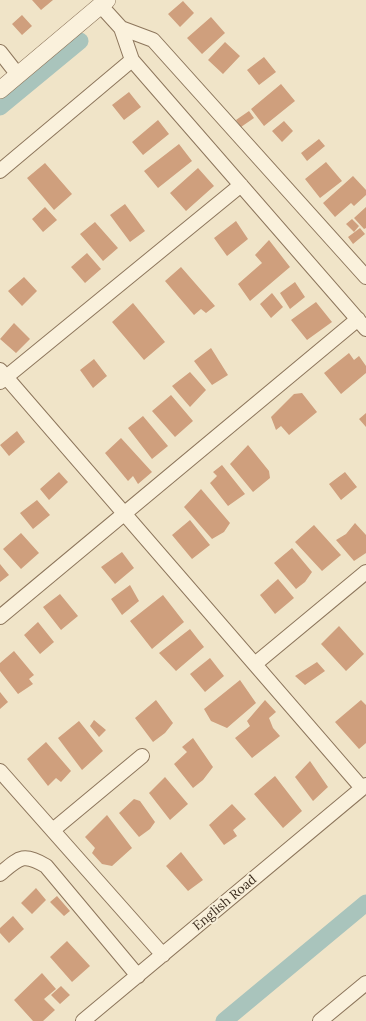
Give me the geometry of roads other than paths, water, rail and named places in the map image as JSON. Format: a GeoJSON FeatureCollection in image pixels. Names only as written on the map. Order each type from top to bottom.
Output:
{"type":"FeatureCollection","features":[{"type":"Feature","properties":{"kind":"street"},"geometry":{"type":"LineString","coordinates":[[0,90],[104,3],[120,28],[132,60],[362,324],[124,514],[0,617]]}},
{"type":"Feature","properties":{"kind":"street"},"geometry":{"type":"LineString","coordinates":[[120,28],[153,40],[366,277]]}},
{"type":"Feature","properties":{"kind":"street"},"geometry":{"type":"LineString","coordinates":[[0,52],[18,75]]}},
{"type":"Feature","properties":{"kind":"street"},"geometry":{"type":"LineString","coordinates":[[0,171],[132,60]]}},
{"type":"Feature","properties":{"kind":"street"},"geometry":{"type":"LineString","coordinates":[[241,185],[2,376],[364,786]]}},
{"type":"Feature","properties":{"kind":"street"},"geometry":{"type":"LineString","coordinates":[[255,664],[366,572]]}},
{"type":"Feature","properties":{"kind":"street"},"geometry":{"type":"LineString","coordinates":[[52,830],[142,756]]}},
{"type":"Feature","properties":{"kind":"street"},"geometry":{"type":"LineString","coordinates":[[0,771],[163,955]]}},
{"type":"Feature","properties":{"kind":"street","name":"English Road"},"geometry":{"type":"LineString","coordinates":[[83,1021],[364,786]]}},
{"type":"Feature","properties":{"kind":"street"},"geometry":{"type":"LineString","coordinates":[[0,874],[18,859],[32,858],[46,866],[138,976]]}},
{"type":"Feature","properties":{"kind":"street"},"geometry":{"type":"LineString","coordinates":[[320,1021],[366,984]]}},
{"type":"Feature","properties":{"kind":"waterway"},"geometry":{"type":"LineString","coordinates":[[0,107],[80,41]]}},
{"type":"Feature","properties":{"kind":"waterway"},"geometry":{"type":"LineString","coordinates":[[224,1021],[366,903]]}}]}
